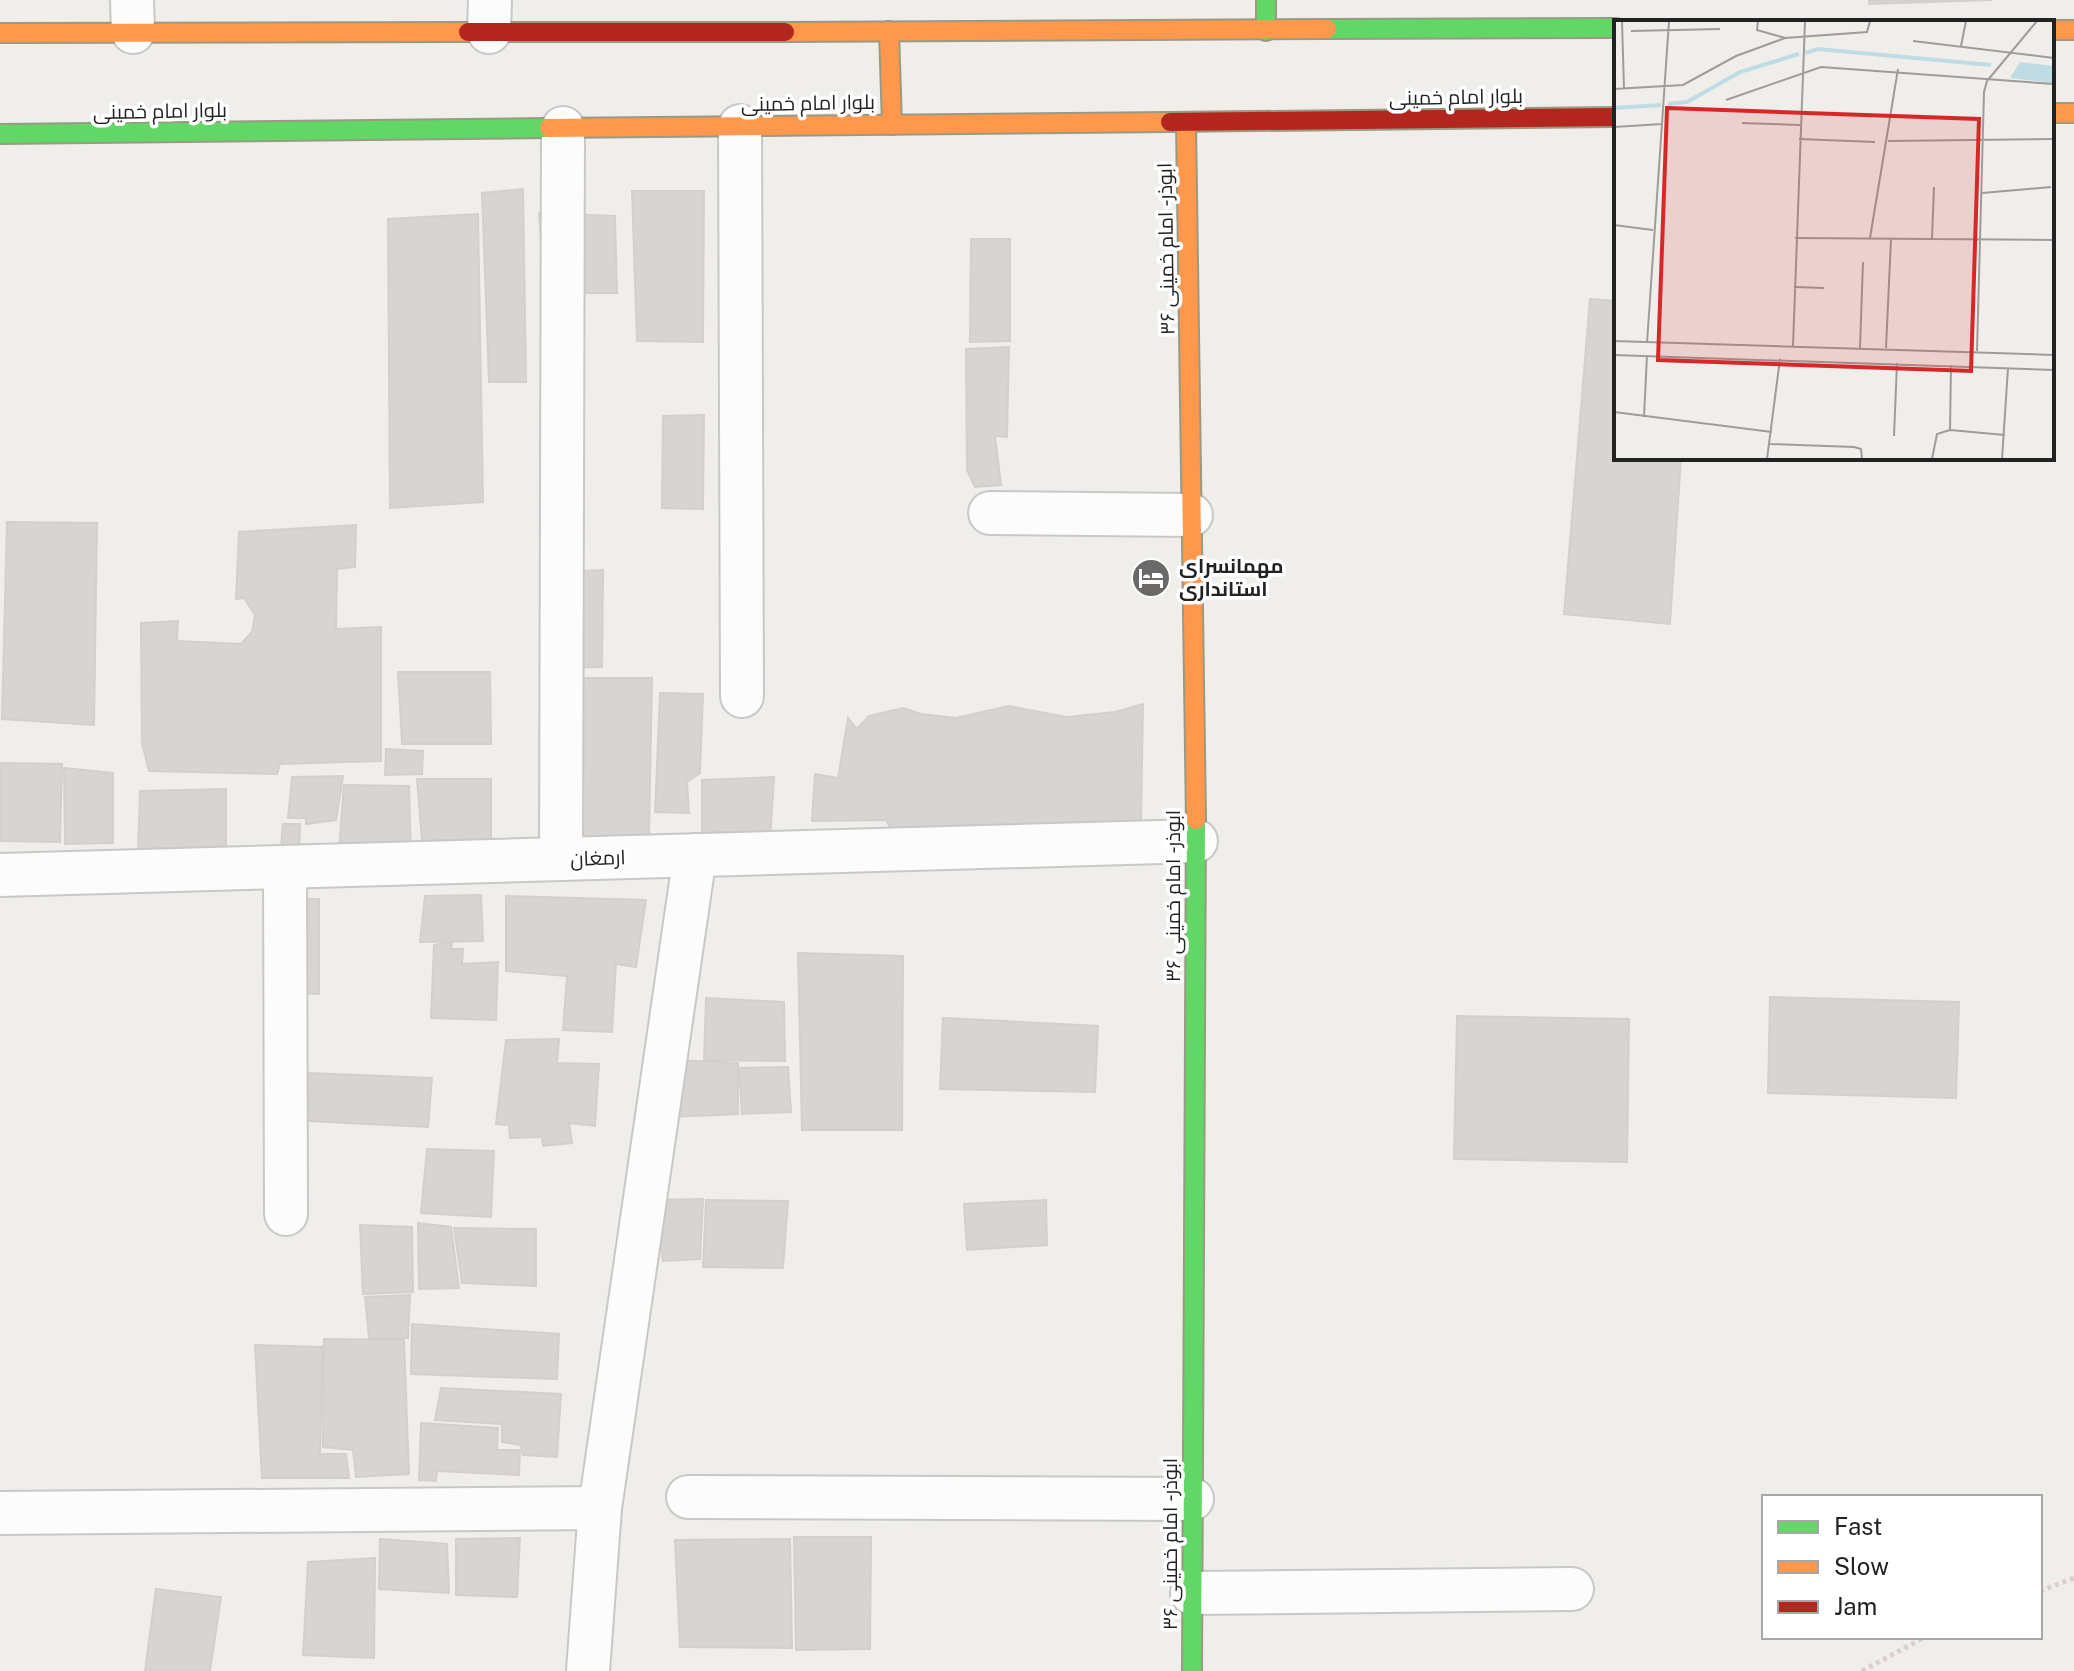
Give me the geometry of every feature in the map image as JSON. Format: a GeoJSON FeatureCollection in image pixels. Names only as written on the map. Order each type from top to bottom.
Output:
{"type":"FeatureCollection","features":[{"type":"Feature","properties":{"kind":"main road"},"geometry":{"type":"LineString","coordinates":[[1266,0],[1266,31]]}},
{"type":"Feature","properties":{"kind":"main road"},"geometry":{"type":"LineString","coordinates":[[0,33],[133,16],[490,16],[889,31],[1614,28]]}},
{"type":"Feature","properties":{"kind":"main road"},"geometry":{"type":"LineString","coordinates":[[889,31],[892,125]]}},
{"type":"Feature","properties":{"kind":"main road","name":"بلوار امام خمینی"},"geometry":{"type":"LineString","coordinates":[[0,134],[1614,117]]}},
{"type":"Feature","properties":{"kind":"main road","name":"ابوذر - امام خمینی ۳۶"},"geometry":{"type":"LineString","coordinates":[[1186,122],[1196,841],[1192,1671]]}},
{"type":"Feature","properties":{"kind":"street"},"geometry":{"type":"LineString","coordinates":[[740,126],[742,696]]}},
{"type":"Feature","properties":{"kind":"street"},"geometry":{"type":"LineString","coordinates":[[561,859],[563,128]]}},
{"type":"Feature","properties":{"kind":"street"},"geometry":{"type":"LineString","coordinates":[[990,513],[1191,515]]}},
{"type":"Feature","properties":{"kind":"street","name":"ارمغان"},"geometry":{"type":"LineString","coordinates":[[0,875],[1196,841]]}},
{"type":"Feature","properties":{"kind":"street"},"geometry":{"type":"LineString","coordinates":[[588,1671],[600,1508],[695,855]]}},
{"type":"Feature","properties":{"kind":"street"},"geometry":{"type":"LineString","coordinates":[[285,868],[286,1214]]}},
{"type":"Feature","properties":{"kind":"street"},"geometry":{"type":"LineString","coordinates":[[688,1497],[1192,1499]]}},
{"type":"Feature","properties":{"kind":"street"},"geometry":{"type":"LineString","coordinates":[[0,1513],[600,1508]]}},
{"type":"Feature","properties":{"kind":"street"},"geometry":{"type":"LineString","coordinates":[[1192,1593],[1572,1589]]}},
{"type":"Feature","properties":{"kind":"path"},"geometry":{"type":"LineString","coordinates":[[2042,1590],[2074,1578]]}},
{"type":"Feature","properties":{"kind":"path"},"geometry":{"type":"LineString","coordinates":[[1862,1671],[1921,1639]]}},
{"type":"Feature","properties":{"kind":"building"},"geometry":{"type":"Polygon","coordinates":[[[1869,0],[1992,0],[1869,4],[1869,0]]]}},
{"type":"Feature","properties":{"kind":"building"},"geometry":{"type":"Polygon","coordinates":[[[523,189],[526,382],[489,382],[482,193],[523,189]]]}},
{"type":"Feature","properties":{"kind":"building"},"geometry":{"type":"Polygon","coordinates":[[[632,191],[704,191],[703,342],[637,341],[632,191]]]}},
{"type":"Feature","properties":{"kind":"building"},"geometry":{"type":"Polygon","coordinates":[[[539,213],[615,216],[617,293],[561,293],[543,264],[539,213]]]}},
{"type":"Feature","properties":{"kind":"building"},"geometry":{"type":"Polygon","coordinates":[[[478,214],[483,502],[390,508],[388,219],[478,214]]]}},
{"type":"Feature","properties":{"kind":"building"},"geometry":{"type":"Polygon","coordinates":[[[971,239],[1010,239],[1010,341],[970,342],[971,239]]]}},
{"type":"Feature","properties":{"kind":"building"},"geometry":{"type":"Polygon","coordinates":[[[1590,299],[1614,301],[1614,460],[1681,460],[1670,624],[1564,614],[1590,299]]]}},
{"type":"Feature","properties":{"kind":"building"},"geometry":{"type":"Polygon","coordinates":[[[1009,347],[1007,437],[995,436],[1001,485],[975,487],[967,470],[966,349],[1009,347]]]}},
{"type":"Feature","properties":{"kind":"building"},"geometry":{"type":"Polygon","coordinates":[[[704,415],[703,509],[662,508],[663,416],[704,415]]]}},
{"type":"Feature","properties":{"kind":"building"},"geometry":{"type":"Polygon","coordinates":[[[7,522],[97,523],[94,725],[2,719],[7,522]]]}},
{"type":"Feature","properties":{"kind":"building"},"geometry":{"type":"Polygon","coordinates":[[[356,525],[355,567],[337,569],[336,629],[381,627],[381,761],[280,764],[277,774],[149,771],[142,743],[141,623],[178,621],[177,641],[241,644],[252,632],[255,615],[244,598],[236,599],[239,532],[356,525]]]}},
{"type":"Feature","properties":{"kind":"building"},"geometry":{"type":"Polygon","coordinates":[[[603,570],[602,667],[557,668],[559,572],[603,570]]]}},
{"type":"Feature","properties":{"kind":"building"},"geometry":{"type":"Polygon","coordinates":[[[398,672],[490,672],[491,744],[402,744],[398,672]]]}},
{"type":"Feature","properties":{"kind":"building"},"geometry":{"type":"Polygon","coordinates":[[[559,678],[652,678],[649,834],[559,839],[559,678]]]}},
{"type":"Feature","properties":{"kind":"building"},"geometry":{"type":"Polygon","coordinates":[[[660,693],[703,694],[700,773],[687,782],[689,813],[655,812],[660,693]]]}},
{"type":"Feature","properties":{"kind":"building"},"geometry":{"type":"Polygon","coordinates":[[[1143,704],[1141,820],[1132,828],[898,842],[886,820],[812,821],[815,774],[838,778],[848,718],[857,729],[869,716],[903,708],[921,714],[956,718],[1008,706],[1067,717],[1115,712],[1143,704]]]}},
{"type":"Feature","properties":{"kind":"building"},"geometry":{"type":"Polygon","coordinates":[[[386,749],[423,751],[422,774],[385,775],[386,749]]]}},
{"type":"Feature","properties":{"kind":"building"},"geometry":{"type":"Polygon","coordinates":[[[0,763],[62,764],[60,842],[0,841],[0,763]]]}},
{"type":"Feature","properties":{"kind":"building"},"geometry":{"type":"Polygon","coordinates":[[[64,768],[113,773],[113,843],[65,844],[64,768]]]}},
{"type":"Feature","properties":{"kind":"building"},"geometry":{"type":"Polygon","coordinates":[[[343,776],[336,820],[306,824],[306,818],[288,818],[292,777],[343,776]]]}},
{"type":"Feature","properties":{"kind":"building"},"geometry":{"type":"Polygon","coordinates":[[[774,777],[770,839],[702,841],[702,780],[774,777]]]}},
{"type":"Feature","properties":{"kind":"building"},"geometry":{"type":"Polygon","coordinates":[[[417,779],[491,779],[491,841],[422,841],[417,779]]]}},
{"type":"Feature","properties":{"kind":"building"},"geometry":{"type":"Polygon","coordinates":[[[344,785],[409,786],[411,858],[338,862],[344,785]]]}},
{"type":"Feature","properties":{"kind":"building"},"geometry":{"type":"Polygon","coordinates":[[[226,789],[226,864],[138,853],[140,791],[226,789]]]}},
{"type":"Feature","properties":{"kind":"building"},"geometry":{"type":"Polygon","coordinates":[[[283,824],[300,824],[299,859],[280,860],[283,824]]]}},
{"type":"Feature","properties":{"kind":"building"},"geometry":{"type":"Polygon","coordinates":[[[481,895],[483,941],[420,942],[425,896],[481,895]]]}},
{"type":"Feature","properties":{"kind":"building"},"geometry":{"type":"Polygon","coordinates":[[[506,896],[646,900],[636,967],[616,964],[612,1032],[563,1030],[567,976],[506,971],[506,896]]]}},
{"type":"Feature","properties":{"kind":"building"},"geometry":{"type":"Polygon","coordinates":[[[276,899],[319,899],[319,994],[276,992],[276,899]]]}},
{"type":"Feature","properties":{"kind":"building"},"geometry":{"type":"Polygon","coordinates":[[[452,942],[451,949],[463,949],[462,964],[498,962],[496,1020],[431,1018],[434,945],[452,942]]]}},
{"type":"Feature","properties":{"kind":"building"},"geometry":{"type":"Polygon","coordinates":[[[798,953],[903,956],[902,1130],[802,1130],[798,953]]]}},
{"type":"Feature","properties":{"kind":"building"},"geometry":{"type":"Polygon","coordinates":[[[1770,997],[1959,1002],[1956,1098],[1768,1093],[1770,997]]]}},
{"type":"Feature","properties":{"kind":"building"},"geometry":{"type":"Polygon","coordinates":[[[706,998],[784,1002],[785,1061],[704,1060],[706,998]]]}},
{"type":"Feature","properties":{"kind":"building"},"geometry":{"type":"Polygon","coordinates":[[[1457,1016],[1629,1019],[1627,1162],[1454,1159],[1457,1016]]]}},
{"type":"Feature","properties":{"kind":"building"},"geometry":{"type":"Polygon","coordinates":[[[943,1018],[1098,1026],[1095,1092],[940,1089],[943,1018]]]}},
{"type":"Feature","properties":{"kind":"building"},"geometry":{"type":"Polygon","coordinates":[[[559,1039],[557,1063],[599,1064],[595,1126],[569,1123],[572,1143],[543,1146],[542,1137],[510,1138],[509,1125],[496,1124],[506,1040],[559,1039]]]}},
{"type":"Feature","properties":{"kind":"building"},"geometry":{"type":"Polygon","coordinates":[[[671,1060],[738,1063],[738,1114],[671,1117],[671,1060]]]}},
{"type":"Feature","properties":{"kind":"building"},"geometry":{"type":"Polygon","coordinates":[[[788,1067],[791,1112],[742,1114],[739,1068],[788,1067]]]}},
{"type":"Feature","properties":{"kind":"building"},"geometry":{"type":"Polygon","coordinates":[[[308,1073],[432,1078],[428,1127],[308,1121],[308,1073]]]}},
{"type":"Feature","properties":{"kind":"building"},"geometry":{"type":"Polygon","coordinates":[[[427,1149],[494,1151],[491,1217],[421,1213],[427,1149]]]}},
{"type":"Feature","properties":{"kind":"building"},"geometry":{"type":"Polygon","coordinates":[[[703,1199],[700,1259],[663,1261],[660,1242],[645,1239],[650,1200],[703,1199]]]}},
{"type":"Feature","properties":{"kind":"building"},"geometry":{"type":"Polygon","coordinates":[[[706,1200],[788,1201],[783,1268],[703,1267],[706,1200]]]}},
{"type":"Feature","properties":{"kind":"building"},"geometry":{"type":"Polygon","coordinates":[[[1046,1200],[1047,1245],[967,1250],[964,1204],[1046,1200]]]}},
{"type":"Feature","properties":{"kind":"building"},"geometry":{"type":"Polygon","coordinates":[[[418,1223],[451,1227],[459,1288],[419,1289],[418,1223]]]}},
{"type":"Feature","properties":{"kind":"building"},"geometry":{"type":"Polygon","coordinates":[[[360,1225],[412,1227],[413,1292],[363,1294],[360,1225]]]}},
{"type":"Feature","properties":{"kind":"building"},"geometry":{"type":"Polygon","coordinates":[[[454,1228],[536,1229],[536,1286],[462,1283],[454,1228]]]}},
{"type":"Feature","properties":{"kind":"building"},"geometry":{"type":"Polygon","coordinates":[[[410,1295],[408,1338],[369,1338],[365,1297],[410,1295]]]}},
{"type":"Feature","properties":{"kind":"building"},"geometry":{"type":"Polygon","coordinates":[[[412,1324],[559,1334],[557,1379],[411,1374],[412,1324]]]}},
{"type":"Feature","properties":{"kind":"building"},"geometry":{"type":"Polygon","coordinates":[[[324,1339],[404,1340],[409,1474],[356,1477],[353,1450],[323,1447],[324,1339]]]}},
{"type":"Feature","properties":{"kind":"building"},"geometry":{"type":"Polygon","coordinates":[[[255,1345],[323,1347],[320,1454],[346,1454],[349,1478],[262,1478],[255,1345]]]}},
{"type":"Feature","properties":{"kind":"building"},"geometry":{"type":"Polygon","coordinates":[[[441,1388],[561,1394],[557,1457],[523,1455],[521,1445],[502,1442],[502,1424],[435,1420],[441,1388]]]}},
{"type":"Feature","properties":{"kind":"building"},"geometry":{"type":"Polygon","coordinates":[[[421,1423],[498,1428],[497,1450],[520,1450],[519,1475],[437,1471],[436,1481],[419,1480],[421,1423]]]}},
{"type":"Feature","properties":{"kind":"building"},"geometry":{"type":"Polygon","coordinates":[[[794,1537],[871,1537],[870,1649],[796,1650],[794,1537]]]}},
{"type":"Feature","properties":{"kind":"building"},"geometry":{"type":"Polygon","coordinates":[[[520,1538],[517,1597],[456,1595],[456,1539],[520,1538]]]}},
{"type":"Feature","properties":{"kind":"building"},"geometry":{"type":"Polygon","coordinates":[[[380,1539],[447,1544],[449,1593],[379,1589],[380,1539]]]}},
{"type":"Feature","properties":{"kind":"building"},"geometry":{"type":"Polygon","coordinates":[[[790,1539],[792,1648],[680,1647],[675,1540],[790,1539]]]}},
{"type":"Feature","properties":{"kind":"building"},"geometry":{"type":"Polygon","coordinates":[[[375,1558],[374,1658],[303,1655],[308,1562],[375,1558]]]}},
{"type":"Feature","properties":{"kind":"building"},"geometry":{"type":"Polygon","coordinates":[[[156,1589],[221,1597],[210,1671],[145,1671],[156,1589]]]}},
{"type":"Feature","properties":{"kind":"traffic: fast"},"geometry":{"type":"LineString","coordinates":[[1266,0],[1266,31]]}},
{"type":"Feature","properties":{"kind":"traffic: fast"},"geometry":{"type":"LineString","coordinates":[[1327,29],[1614,28]]}},
{"type":"Feature","properties":{"kind":"traffic: fast"},"geometry":{"type":"LineString","coordinates":[[0,134],[549,128]]}},
{"type":"Feature","properties":{"kind":"traffic: fast"},"geometry":{"type":"LineString","coordinates":[[1192,1671],[1196,820]]}},
{"type":"Feature","properties":{"kind":"traffic: slow"},"geometry":{"type":"LineString","coordinates":[[785,32],[1327,29]]}},
{"type":"Feature","properties":{"kind":"traffic: slow"},"geometry":{"type":"LineString","coordinates":[[2054,30],[2074,30]]}},
{"type":"Feature","properties":{"kind":"traffic: slow"},"geometry":{"type":"LineString","coordinates":[[889,31],[892,125]]}},
{"type":"Feature","properties":{"kind":"traffic: slow"},"geometry":{"type":"LineString","coordinates":[[0,33],[468,32]]}},
{"type":"Feature","properties":{"kind":"traffic: slow"},"geometry":{"type":"LineString","coordinates":[[2054,113],[2074,113]]}},
{"type":"Feature","properties":{"kind":"traffic: slow"},"geometry":{"type":"LineString","coordinates":[[549,128],[1170,122]]}},
{"type":"Feature","properties":{"kind":"traffic: slow"},"geometry":{"type":"LineString","coordinates":[[1186,122],[1196,820]]}},
{"type":"Feature","properties":{"kind":"traffic: jam"},"geometry":{"type":"LineString","coordinates":[[468,32],[785,32]]}},
{"type":"Feature","properties":{"kind":"traffic: jam"},"geometry":{"type":"LineString","coordinates":[[1170,122],[1614,117]]}},
{"type":"Feature","properties":{"kind":"place","name":"مهمانسرای استانداری"},"geometry":{"type":"Point","coordinates":[1151,578]}}]}
